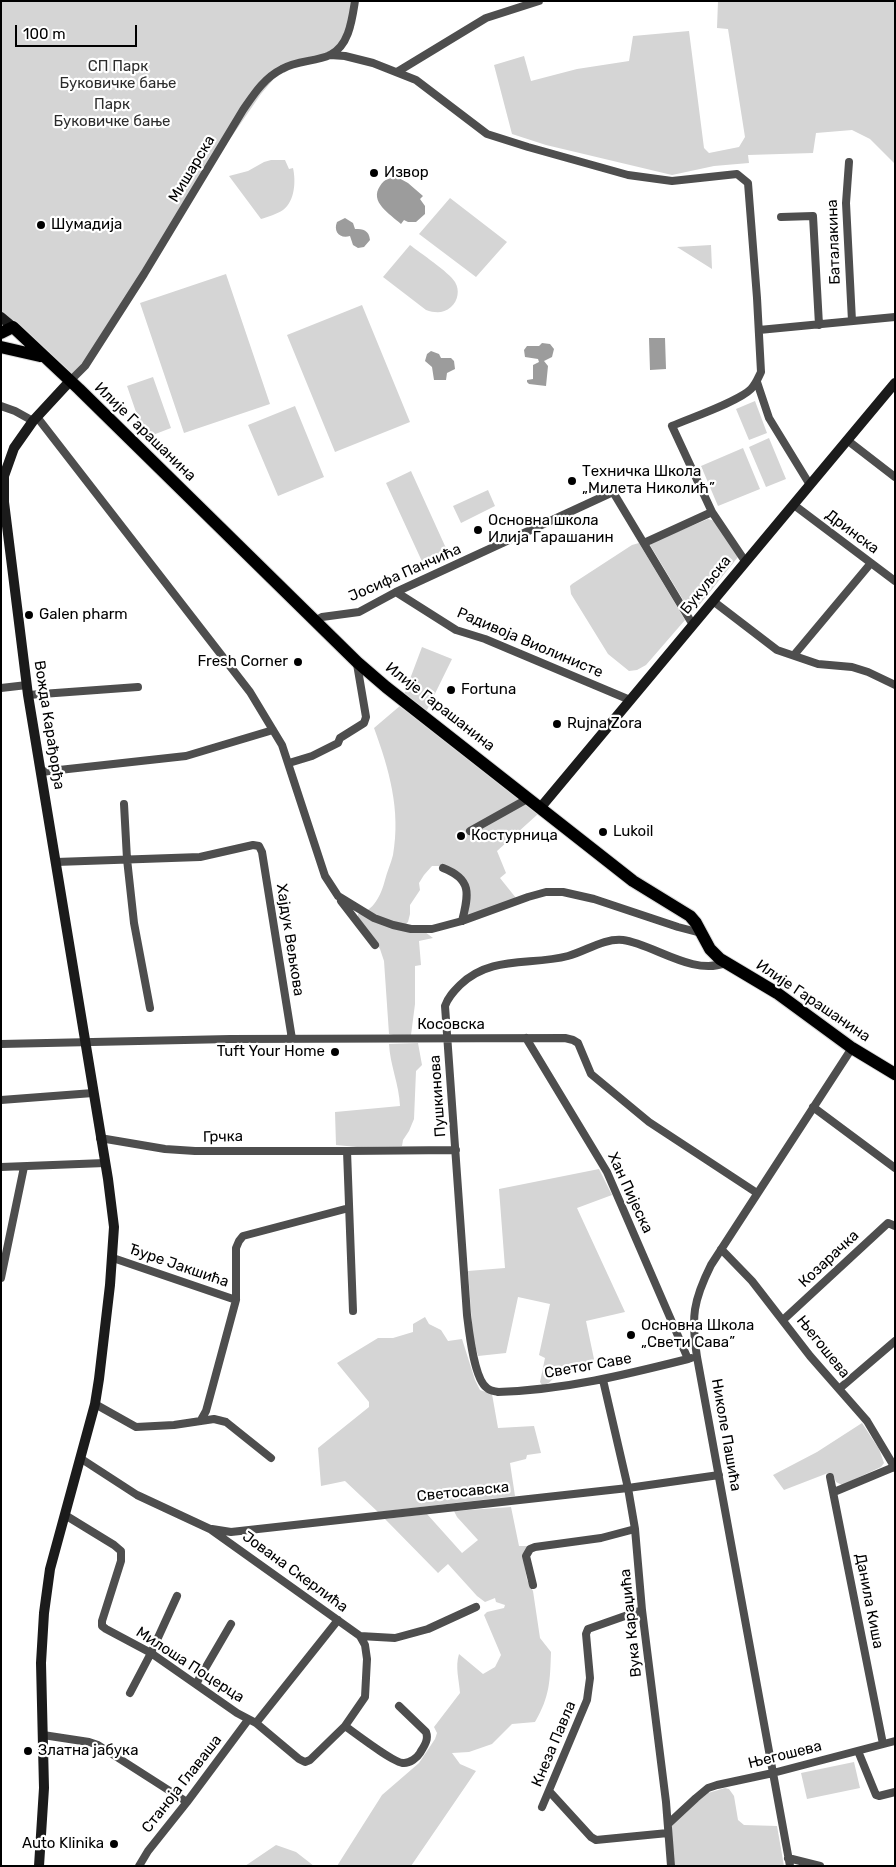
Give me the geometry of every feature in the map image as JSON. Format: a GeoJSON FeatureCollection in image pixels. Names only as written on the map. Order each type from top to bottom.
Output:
{"type":"FeatureCollection","features":[{"type":"Feature","properties":{"kind":"main road","name":"Илије Гарашанина"},"geometry":{"type":"LineString","coordinates":[[1,316],[10,331],[70,381],[357,662],[416,711],[633,880],[686,913],[693,919],[713,953],[776,993],[852,1048],[895,1074]]}},
{"type":"Feature","properties":{"kind":"main road"},"geometry":{"type":"LineString","coordinates":[[10,331],[1,345],[44,358]]}},
{"type":"Feature","properties":{"kind":"main road","name":"Вожда Карађорђа"},"geometry":{"type":"LineString","coordinates":[[39,1866],[44,1788],[41,1663],[44,1613],[50,1569],[95,1404],[113,1258],[114,1227],[27,690],[3,503],[4,476],[19,440],[35,419],[70,381]]}},
{"type":"Feature","properties":{"kind":"main road","name":"Букуљска"},"geometry":{"type":"LineString","coordinates":[[541,807],[895,383]]}},
{"type":"Feature","properties":{"kind":"street"},"geometry":{"type":"LineString","coordinates":[[330,54],[346,38],[355,1]]}},
{"type":"Feature","properties":{"kind":"street"},"geometry":{"type":"LineString","coordinates":[[397,72],[486,18],[539,1]]}},
{"type":"Feature","properties":{"kind":"street"},"geometry":{"type":"LineString","coordinates":[[330,54],[358,59],[416,80],[487,134],[528,147],[628,175],[672,181],[737,174],[748,183],[761,365],[757,382],[750,390],[738,398],[672,426],[712,512],[745,561]]}},
{"type":"Feature","properties":{"kind":"street","name":"Мишарска"},"geometry":{"type":"LineString","coordinates":[[70,381],[90,359],[144,274],[243,110],[259,88],[283,68],[297,62],[330,54]]}},
{"type":"Feature","properties":{"kind":"street","name":"Баталакина"},"geometry":{"type":"LineString","coordinates":[[849,162],[846,196],[852,321]]}},
{"type":"Feature","properties":{"kind":"street"},"geometry":{"type":"LineString","coordinates":[[781,218],[813,216],[819,325]]}},
{"type":"Feature","properties":{"kind":"street"},"geometry":{"type":"LineString","coordinates":[[759,330],[895,317]]}},
{"type":"Feature","properties":{"kind":"street"},"geometry":{"type":"LineString","coordinates":[[757,382],[768,418],[810,484]]}},
{"type":"Feature","properties":{"kind":"street"},"geometry":{"type":"LineString","coordinates":[[1,406],[35,419],[250,692],[282,745],[325,876],[362,930],[375,945]]}},
{"type":"Feature","properties":{"kind":"street"},"geometry":{"type":"LineString","coordinates":[[847,440],[895,477]]}},
{"type":"Feature","properties":{"kind":"street","name":"Јосифа Панчића"},"geometry":{"type":"LineString","coordinates":[[315,621],[322,617],[359,612],[396,592],[614,492],[644,543]]}},
{"type":"Feature","properties":{"kind":"street","name":"Дринска"},"geometry":{"type":"LineString","coordinates":[[794,505],[895,581]]}},
{"type":"Feature","properties":{"kind":"street"},"geometry":{"type":"LineString","coordinates":[[693,625],[644,543],[712,512]]}},
{"type":"Feature","properties":{"kind":"street"},"geometry":{"type":"LineString","coordinates":[[794,656],[871,563]]}},
{"type":"Feature","properties":{"kind":"street","name":"Радивоја Виолинисте"},"geometry":{"type":"LineString","coordinates":[[396,592],[456,630],[485,639],[630,700]]}},
{"type":"Feature","properties":{"kind":"street"},"geometry":{"type":"LineString","coordinates":[[713,601],[777,650],[818,664],[868,672],[895,683]]}},
{"type":"Feature","properties":{"kind":"street"},"geometry":{"type":"LineString","coordinates":[[289,763],[312,756],[338,743],[340,738],[364,724],[366,718],[357,662]]}},
{"type":"Feature","properties":{"kind":"street"},"geometry":{"type":"LineString","coordinates":[[1,688],[27,690],[138,687]]}},
{"type":"Feature","properties":{"kind":"street"},"geometry":{"type":"LineString","coordinates":[[41,772],[186,756],[273,730]]}},
{"type":"Feature","properties":{"kind":"street"},"geometry":{"type":"LineString","coordinates":[[470,831],[529,798]]}},
{"type":"Feature","properties":{"kind":"street"},"geometry":{"type":"LineString","coordinates":[[124,804],[126,859],[134,923],[150,1008]]}},
{"type":"Feature","properties":{"kind":"street","name":"Хајдук Вељкова"},"geometry":{"type":"LineString","coordinates":[[126,859],[200,857],[253,845],[259,846],[262,852],[292,1040]]}},
{"type":"Feature","properties":{"kind":"street"},"geometry":{"type":"LineString","coordinates":[[56,862],[126,859]]}},
{"type":"Feature","properties":{"kind":"street"},"geometry":{"type":"LineString","coordinates":[[443,868],[454,873],[465,883],[466,900],[462,921]]}},
{"type":"Feature","properties":{"kind":"street"},"geometry":{"type":"LineString","coordinates":[[338,896],[374,918],[393,925],[411,929],[432,929],[462,921],[528,897],[546,892],[563,892],[594,899],[678,928],[701,933]]}},
{"type":"Feature","properties":{"kind":"street","name":"Пушкинова"},"geometry":{"type":"LineString","coordinates":[[493,1391],[485,1387],[482,1382],[472,1352],[464,1283],[445,1006],[448,999],[467,978],[478,970],[494,965],[551,960],[615,940],[626,940],[672,958],[707,966],[716,966],[725,962]]}},
{"type":"Feature","properties":{"kind":"street","name":"Хан Пијеска"},"geometry":{"type":"LineString","coordinates":[[526,1038],[607,1172],[688,1359]]}},
{"type":"Feature","properties":{"kind":"street","name":"Косовска"},"geometry":{"type":"LineString","coordinates":[[1,1044],[230,1039],[565,1038],[578,1043],[592,1074],[649,1122],[757,1194]]}},
{"type":"Feature","properties":{"kind":"street","name":"Николе Пашића"},"geometry":{"type":"LineString","coordinates":[[789,1862],[698,1357],[693,1320],[700,1286],[721,1249],[852,1048]]}},
{"type":"Feature","properties":{"kind":"street"},"geometry":{"type":"LineString","coordinates":[[1,1100],[93,1094]]}},
{"type":"Feature","properties":{"kind":"street"},"geometry":{"type":"LineString","coordinates":[[813,1107],[895,1168]]}},
{"type":"Feature","properties":{"kind":"street","name":"Грчка"},"geometry":{"type":"LineString","coordinates":[[100,1138],[194,1152],[456,1150]]}},
{"type":"Feature","properties":{"kind":"street"},"geometry":{"type":"LineString","coordinates":[[347,1151],[352,1311]]}},
{"type":"Feature","properties":{"kind":"street"},"geometry":{"type":"LineString","coordinates":[[1,1167],[105,1163]]}},
{"type":"Feature","properties":{"kind":"street"},"geometry":{"type":"LineString","coordinates":[[1,1278],[24,1167]]}},
{"type":"Feature","properties":{"kind":"street"},"geometry":{"type":"LineString","coordinates":[[201,1420],[206,1411],[236,1300],[236,1248],[238,1241],[243,1236],[349,1208]]}},
{"type":"Feature","properties":{"kind":"street","name":"Козарачка"},"geometry":{"type":"LineString","coordinates":[[783,1320],[888,1223],[895,1226]]}},
{"type":"Feature","properties":{"kind":"street","name":"Његошева"},"geometry":{"type":"LineString","coordinates":[[721,1249],[752,1281],[810,1356],[867,1421],[894,1468]]}},
{"type":"Feature","properties":{"kind":"street","name":"Ђуре Јакшића"},"geometry":{"type":"LineString","coordinates":[[113,1258],[236,1300]]}},
{"type":"Feature","properties":{"kind":"street"},"geometry":{"type":"LineString","coordinates":[[839,1389],[895,1341]]}},
{"type":"Feature","properties":{"kind":"street"},"geometry":{"type":"LineString","coordinates":[[688,1359],[698,1357]]}},
{"type":"Feature","properties":{"kind":"street","name":"Светог Саве"},"geometry":{"type":"LineString","coordinates":[[493,1391],[560,1387],[603,1380],[688,1359]]}},
{"type":"Feature","properties":{"kind":"street","name":"Вука Караџића"},"geometry":{"type":"LineString","coordinates":[[603,1380],[628,1488],[635,1529],[642,1610],[666,1802],[671,1866]]}},
{"type":"Feature","properties":{"kind":"street"},"geometry":{"type":"LineString","coordinates":[[95,1404],[136,1427],[184,1424],[214,1419],[226,1422],[271,1458]]}},
{"type":"Feature","properties":{"kind":"street","name":"Јована Скерлића"},"geometry":{"type":"LineString","coordinates":[[80,1458],[137,1495],[210,1529],[360,1636]]}},
{"type":"Feature","properties":{"kind":"street"},"geometry":{"type":"LineString","coordinates":[[834,1492],[894,1468]]}},
{"type":"Feature","properties":{"kind":"street","name":"Светосавска"},"geometry":{"type":"LineString","coordinates":[[210,1529],[232,1532],[628,1488],[719,1475]]}},
{"type":"Feature","properties":{"kind":"street","name":"Данила Киша"},"geometry":{"type":"LineString","coordinates":[[830,1477],[883,1744]]}},
{"type":"Feature","properties":{"kind":"street","name":"Милоша Поцерца"},"geometry":{"type":"LineString","coordinates":[[65,1515],[121,1551],[121,1561],[102,1626],[151,1653],[252,1722],[305,1762],[310,1760],[345,1726]]}},
{"type":"Feature","properties":{"kind":"street"},"geometry":{"type":"LineString","coordinates":[[533,1585],[526,1556],[530,1549],[601,1538],[635,1529]]}},
{"type":"Feature","properties":{"kind":"street"},"geometry":{"type":"LineString","coordinates":[[130,1693],[177,1596]]}},
{"type":"Feature","properties":{"kind":"street"},"geometry":{"type":"LineString","coordinates":[[360,1636],[396,1638],[428,1629],[476,1607]]}},
{"type":"Feature","properties":{"kind":"street","name":"Кнеза Павла"},"geometry":{"type":"LineString","coordinates":[[542,1807],[587,1700],[590,1678],[586,1634],[588,1629],[642,1610]]}},
{"type":"Feature","properties":{"kind":"street","name":"Станоја Главаша"},"geometry":{"type":"LineString","coordinates":[[139,1866],[148,1851],[187,1802],[338,1620]]}},
{"type":"Feature","properties":{"kind":"street"},"geometry":{"type":"LineString","coordinates":[[196,1684],[230,1624]]}},
{"type":"Feature","properties":{"kind":"street"},"geometry":{"type":"LineString","coordinates":[[360,1636],[365,1645],[367,1659],[365,1697],[345,1726],[393,1760],[403,1764],[412,1761],[418,1756],[427,1740],[427,1736],[426,1732],[399,1706]]}},
{"type":"Feature","properties":{"kind":"street"},"geometry":{"type":"LineString","coordinates":[[43,1735],[98,1745],[187,1802]]}},
{"type":"Feature","properties":{"kind":"street","name":"Његошева"},"geometry":{"type":"LineString","coordinates":[[668,1824],[708,1788],[895,1741]]}},
{"type":"Feature","properties":{"kind":"street"},"geometry":{"type":"LineString","coordinates":[[858,1751],[876,1795],[895,1792]]}},
{"type":"Feature","properties":{"kind":"street"},"geometry":{"type":"LineString","coordinates":[[549,1791],[590,1837],[596,1840],[668,1833]]}},
{"type":"Feature","properties":{"kind":"street"},"geometry":{"type":"LineString","coordinates":[[666,1802],[668,1806],[678,1810],[687,1805]]}},
{"type":"Feature","properties":{"kind":"street"},"geometry":{"type":"LineString","coordinates":[[789,1862],[820,1866]]}},
{"type":"Feature","properties":{"kind":"green space","name":"Парк Буковичке бање"},"geometry":{"type":"Polygon","coordinates":[[[1,1],[355,1],[346,38],[336,50],[283,68],[261,94],[232,136],[219,151],[85,366],[70,381],[1,319],[1,1]]]}},
{"type":"Feature","properties":{"kind":"green space"},"geometry":{"type":"Polygon","coordinates":[[[718,1],[895,1],[895,164],[870,139],[852,130],[816,133],[813,153],[748,155],[749,163],[714,166],[672,175],[546,145],[512,134],[494,65],[524,56],[531,81],[577,69],[629,61],[633,36],[689,31],[704,148],[709,153],[739,147],[745,137],[728,29],[717,28],[718,1]]]}},
{"type":"Feature","properties":{"kind":"green space"},"geometry":{"type":"Polygon","coordinates":[[[271,160],[285,160],[289,169],[293,168],[294,190],[290,201],[283,210],[261,219],[229,176],[248,171],[271,160]]]}},
{"type":"Feature","properties":{"kind":"green space"},"geometry":{"type":"Polygon","coordinates":[[[450,198],[507,242],[476,277],[419,234],[450,198]]]}},
{"type":"Feature","properties":{"kind":"green space"},"geometry":{"type":"Polygon","coordinates":[[[410,245],[441,268],[455,282],[458,292],[457,299],[445,311],[433,312],[426,310],[383,277],[410,245]]]}},
{"type":"Feature","properties":{"kind":"green space"},"geometry":{"type":"Polygon","coordinates":[[[711,245],[712,269],[677,247],[711,245]]]}},
{"type":"Feature","properties":{"kind":"green space"},"geometry":{"type":"Polygon","coordinates":[[[226,274],[270,404],[184,433],[140,303],[226,274]]]}},
{"type":"Feature","properties":{"kind":"green space"},"geometry":{"type":"Polygon","coordinates":[[[362,305],[410,422],[335,452],[287,335],[362,305]]]}},
{"type":"Feature","properties":{"kind":"green space"},"geometry":{"type":"Polygon","coordinates":[[[153,377],[171,428],[145,438],[127,386],[153,377]]]}},
{"type":"Feature","properties":{"kind":"green space"},"geometry":{"type":"Polygon","coordinates":[[[755,401],[767,433],[749,440],[736,409],[755,401]]]}},
{"type":"Feature","properties":{"kind":"green space"},"geometry":{"type":"Polygon","coordinates":[[[295,406],[324,477],[278,496],[248,425],[295,406]]]}},
{"type":"Feature","properties":{"kind":"green space"},"geometry":{"type":"Polygon","coordinates":[[[769,438],[786,479],[766,487],[749,447],[769,438]]]}},
{"type":"Feature","properties":{"kind":"green space"},"geometry":{"type":"Polygon","coordinates":[[[743,448],[760,489],[718,506],[701,466],[743,448]]]}},
{"type":"Feature","properties":{"kind":"green space"},"geometry":{"type":"Polygon","coordinates":[[[411,471],[450,557],[425,568],[386,483],[411,471]]]}},
{"type":"Feature","properties":{"kind":"green space"},"geometry":{"type":"Polygon","coordinates":[[[488,490],[495,506],[461,523],[453,506],[488,490]]]}},
{"type":"Feature","properties":{"kind":"green space"},"geometry":{"type":"Polygon","coordinates":[[[708,519],[715,521],[738,557],[696,609],[692,611],[688,608],[650,545],[653,542],[708,519]]]}},
{"type":"Feature","properties":{"kind":"green space"},"geometry":{"type":"Polygon","coordinates":[[[639,543],[685,620],[646,665],[637,670],[629,671],[608,654],[571,594],[570,586],[632,545],[639,543]]]}},
{"type":"Feature","properties":{"kind":"green space"},"geometry":{"type":"Polygon","coordinates":[[[422,647],[452,659],[426,712],[404,695],[422,647]]]}},
{"type":"Feature","properties":{"kind":"green space"},"geometry":{"type":"Polygon","coordinates":[[[401,705],[538,814],[497,851],[506,873],[500,878],[516,898],[466,916],[469,900],[458,872],[440,866],[432,866],[424,875],[419,883],[420,890],[410,905],[408,922],[401,929],[425,932],[433,938],[419,941],[421,965],[415,966],[415,1004],[411,1035],[398,1036],[389,1034],[384,961],[380,949],[358,917],[358,914],[368,910],[376,901],[393,855],[396,822],[392,790],[389,774],[374,728],[401,705]]]}},
{"type":"Feature","properties":{"kind":"green space"},"geometry":{"type":"Polygon","coordinates":[[[418,1043],[422,1065],[416,1071],[414,1119],[403,1140],[402,1146],[357,1147],[336,1145],[335,1112],[400,1106],[389,1044],[418,1043]]]}},
{"type":"Feature","properties":{"kind":"green space"},"geometry":{"type":"Polygon","coordinates":[[[599,1169],[612,1195],[577,1208],[625,1312],[586,1321],[594,1359],[585,1366],[559,1374],[548,1383],[542,1385],[540,1382],[545,1358],[539,1355],[550,1304],[518,1297],[506,1353],[478,1356],[473,1338],[468,1271],[505,1268],[499,1189],[599,1169]]]}},
{"type":"Feature","properties":{"kind":"green space"},"geometry":{"type":"Polygon","coordinates":[[[425,1317],[429,1324],[441,1330],[448,1341],[462,1339],[480,1390],[492,1394],[498,1428],[534,1426],[541,1453],[527,1455],[526,1459],[510,1463],[515,1496],[378,1512],[345,1481],[321,1486],[318,1448],[369,1407],[369,1402],[337,1363],[378,1338],[393,1338],[413,1332],[413,1324],[425,1317]]]}},
{"type":"Feature","properties":{"kind":"green space"},"geometry":{"type":"Polygon","coordinates":[[[862,1423],[879,1449],[884,1463],[881,1467],[842,1485],[836,1482],[833,1474],[828,1473],[784,1490],[773,1475],[817,1452],[862,1423]]]}},
{"type":"Feature","properties":{"kind":"green space"},"geometry":{"type":"Polygon","coordinates":[[[511,1507],[519,1546],[529,1546],[524,1563],[527,1580],[533,1591],[540,1638],[551,1652],[548,1688],[540,1713],[535,1722],[512,1724],[492,1744],[469,1752],[452,1753],[460,1764],[476,1771],[411,1866],[337,1866],[382,1795],[419,1763],[435,1739],[437,1733],[434,1727],[460,1693],[457,1668],[459,1654],[483,1674],[495,1667],[501,1655],[484,1615],[487,1612],[504,1608],[505,1605],[496,1602],[495,1598],[485,1602],[477,1596],[448,1564],[438,1573],[385,1519],[427,1514],[462,1553],[478,1540],[457,1517],[454,1511],[511,1507]]]}},
{"type":"Feature","properties":{"kind":"green space"},"geometry":{"type":"Polygon","coordinates":[[[854,1762],[860,1788],[807,1799],[801,1773],[854,1762]]]}},
{"type":"Feature","properties":{"kind":"green space"},"geometry":{"type":"Polygon","coordinates":[[[725,1788],[729,1789],[734,1796],[738,1820],[744,1825],[777,1826],[784,1866],[673,1866],[670,1831],[673,1823],[708,1793],[725,1788]]]}},
{"type":"Feature","properties":{"kind":"green space"},"geometry":{"type":"Polygon","coordinates":[[[276,1845],[296,1852],[314,1866],[245,1866],[276,1845]]]}},
{"type":"Feature","properties":{"kind":"shaded area"},"geometry":{"type":"Polygon","coordinates":[[[397,177],[408,183],[423,196],[420,199],[425,206],[425,214],[416,222],[404,220],[401,224],[379,202],[377,192],[383,182],[397,177]]]}},
{"type":"Feature","properties":{"kind":"shaded area"},"geometry":{"type":"Polygon","coordinates":[[[345,218],[353,223],[355,229],[367,232],[370,240],[364,247],[358,248],[353,245],[350,236],[340,236],[338,234],[336,229],[337,222],[345,218]]]}},
{"type":"Feature","properties":{"kind":"shaded area"},"geometry":{"type":"Polygon","coordinates":[[[649,338],[665,338],[666,369],[650,370],[649,338]]]}},
{"type":"Feature","properties":{"kind":"shaded area"},"geometry":{"type":"Polygon","coordinates":[[[542,343],[550,344],[554,349],[552,357],[544,361],[548,366],[546,386],[529,384],[527,382],[527,380],[533,379],[533,365],[539,362],[538,359],[525,357],[524,350],[527,346],[539,346],[542,343]]]}},
{"type":"Feature","properties":{"kind":"shaded area"},"geometry":{"type":"Polygon","coordinates":[[[431,351],[439,354],[441,358],[451,358],[454,361],[455,369],[447,373],[446,380],[434,380],[432,367],[425,361],[427,354],[431,351]]]}},
{"type":"Feature","properties":{"kind":"place","name":"Извор"},"geometry":{"type":"Point","coordinates":[374,173]}},
{"type":"Feature","properties":{"kind":"place","name":"Шумадија"},"geometry":{"type":"Point","coordinates":[41,225]}},
{"type":"Feature","properties":{"kind":"place","name":"Техничка Школа „Милета Николић”"},"geometry":{"type":"Point","coordinates":[572,481]}},
{"type":"Feature","properties":{"kind":"place","name":"Основна школа Илија Гарашанин"},"geometry":{"type":"Point","coordinates":[478,530]}},
{"type":"Feature","properties":{"kind":"place","name":"Galen pharm"},"geometry":{"type":"Point","coordinates":[29,615]}},
{"type":"Feature","properties":{"kind":"place","name":"Fresh Corner"},"geometry":{"type":"Point","coordinates":[298,662]}},
{"type":"Feature","properties":{"kind":"place","name":"Fortuna"},"geometry":{"type":"Point","coordinates":[451,690]}},
{"type":"Feature","properties":{"kind":"place","name":"Rujna Zora"},"geometry":{"type":"Point","coordinates":[557,724]}},
{"type":"Feature","properties":{"kind":"place","name":"Lukoil"},"geometry":{"type":"Point","coordinates":[603,832]}},
{"type":"Feature","properties":{"kind":"place","name":"Костурница"},"geometry":{"type":"Point","coordinates":[461,836]}},
{"type":"Feature","properties":{"kind":"place","name":"Tuft Your Home"},"geometry":{"type":"Point","coordinates":[335,1052]}},
{"type":"Feature","properties":{"kind":"place","name":"Основна Школа „Свети Сава”"},"geometry":{"type":"Point","coordinates":[631,1335]}},
{"type":"Feature","properties":{"kind":"place","name":"Златна јабука"},"geometry":{"type":"Point","coordinates":[28,1751]}},
{"type":"Feature","properties":{"kind":"place","name":"Auto Klinika"},"geometry":{"type":"Point","coordinates":[114,1844]}},
{"type":"Feature","properties":{"kind":"park label","name":"СП Парк Буковичке бање"},"geometry":{"type":"Point","coordinates":[118,76]}}]}
